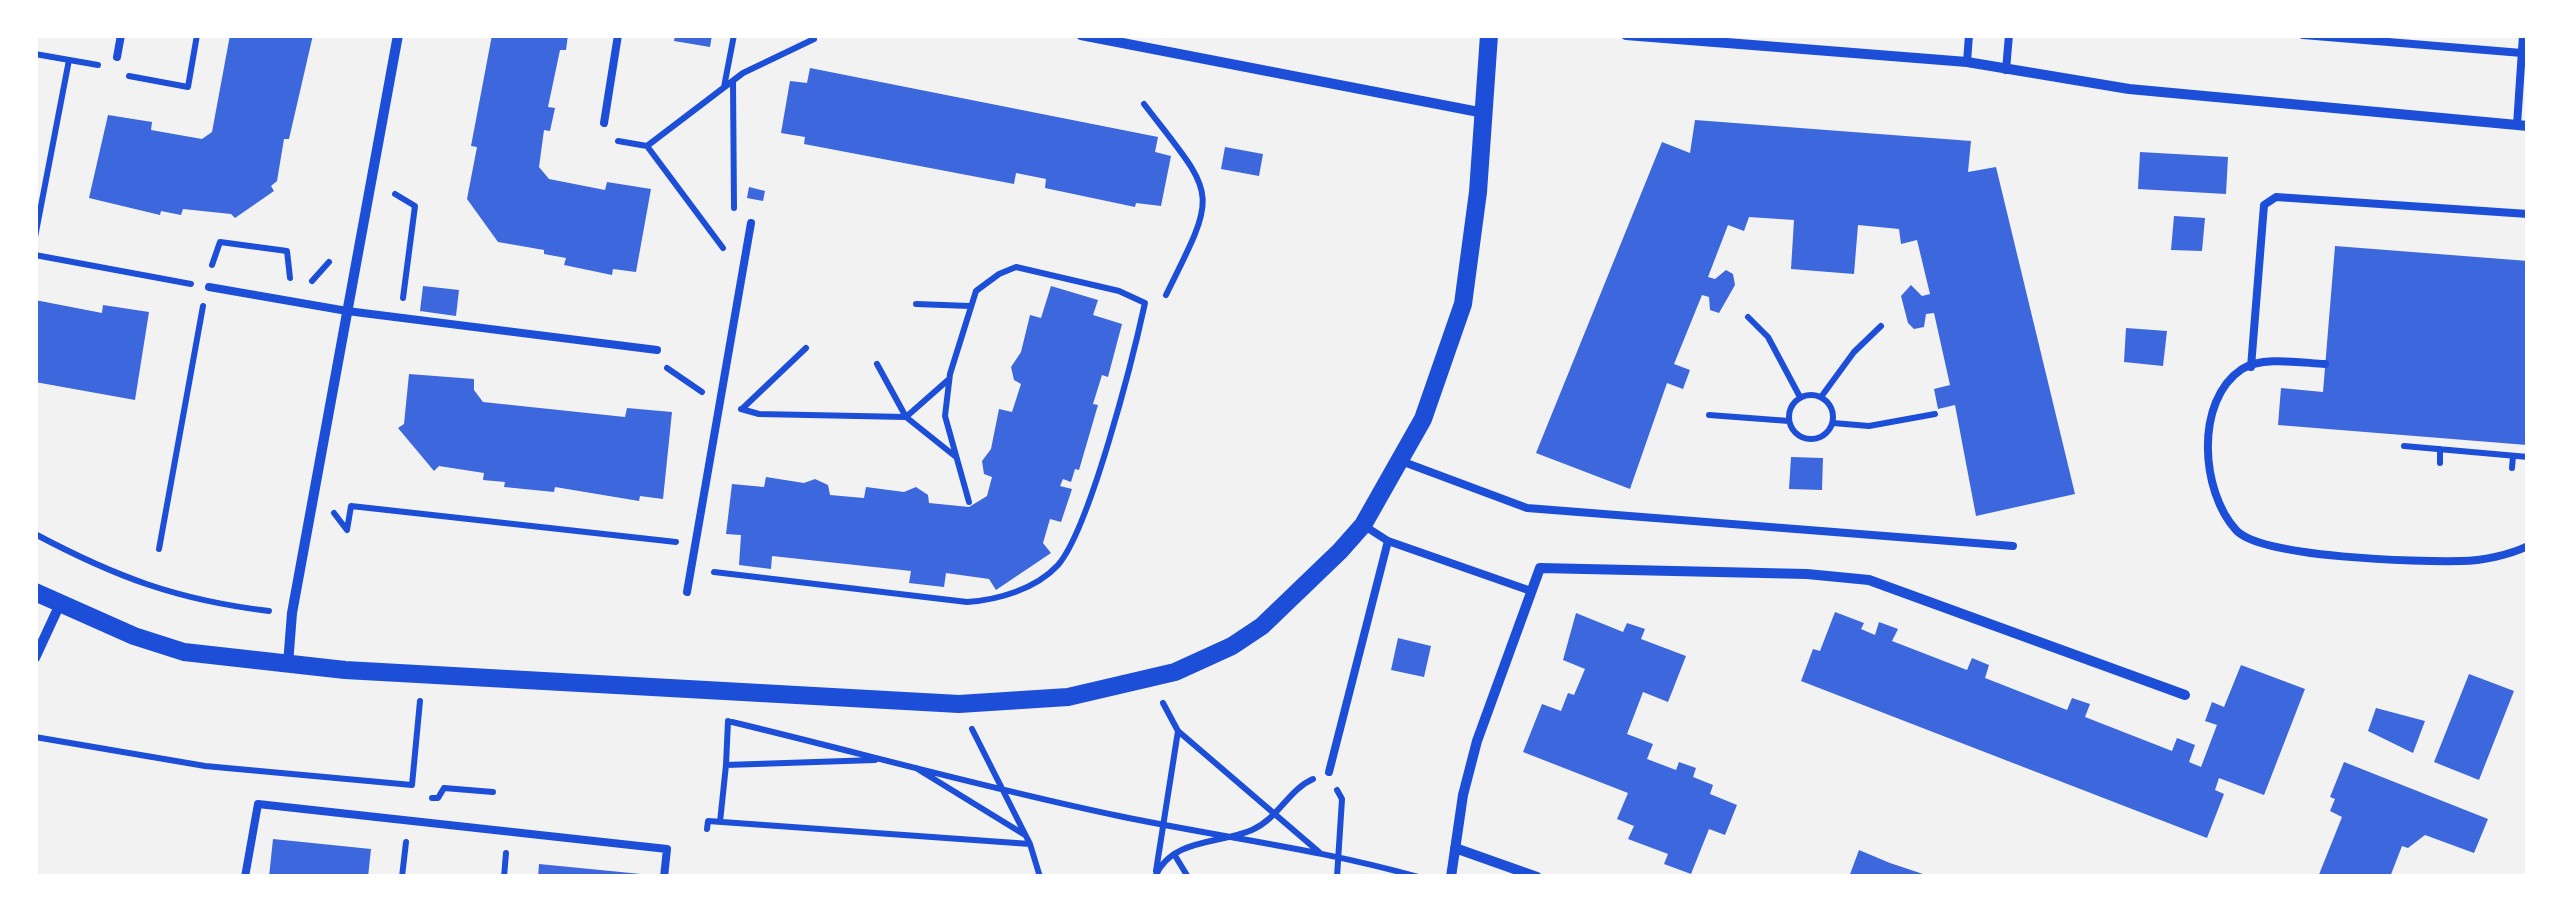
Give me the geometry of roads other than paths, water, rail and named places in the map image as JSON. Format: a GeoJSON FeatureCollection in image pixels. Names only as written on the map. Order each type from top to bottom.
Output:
{"type":"FeatureCollection","features":[{"type":"Feature","properties":{"kind":"street"},"geometry":{"type":"LineString","coordinates":[[288,665],[292,614],[398,35]]}},
{"type":"Feature","properties":{"kind":"street"},"geometry":{"type":"LineString","coordinates":[[1081,35],[1484,113]]}},
{"type":"Feature","properties":{"kind":"street"},"geometry":{"type":"LineString","coordinates":[[35,592],[134,636],[184,652],[288,665],[729,693],[959,704],[1029,702],[1154,678],[1203,660],[1262,626],[1363,525],[1401,460],[1439,382],[1463,304],[1489,35]]}},
{"type":"Feature","properties":{"kind":"street"},"geometry":{"type":"LineString","coordinates":[[1626,35],[1967,62],[2128,89],[2522,125]]}},
{"type":"Feature","properties":{"kind":"street"},"geometry":{"type":"LineString","coordinates":[[1451,877],[1477,742],[1540,568],[1807,574],[1869,580],[2185,695]]}},
{"type":"Feature","properties":{"kind":"street"},"geometry":{"type":"LineString","coordinates":[[35,658],[60,604]]}},
{"type":"Feature","properties":{"kind":"street"},"geometry":{"type":"LineString","coordinates":[[1455,848],[1536,877]]}},
{"type":"Feature","properties":{"kind":"lane"},"geometry":{"type":"LineString","coordinates":[[117,58],[121,35]]}},
{"type":"Feature","properties":{"kind":"lane"},"geometry":{"type":"LineString","coordinates":[[604,123],[618,35]]}},
{"type":"Feature","properties":{"kind":"lane"},"geometry":{"type":"LineString","coordinates":[[1967,62],[1969,35]]}},
{"type":"Feature","properties":{"kind":"lane"},"geometry":{"type":"LineString","coordinates":[[2006,70],[2009,35]]}},
{"type":"Feature","properties":{"kind":"lane"},"geometry":{"type":"LineString","coordinates":[[2303,35],[2522,53]]}},
{"type":"Feature","properties":{"kind":"lane"},"geometry":{"type":"LineString","coordinates":[[2522,125],[2523,35]]}},
{"type":"Feature","properties":{"kind":"lane"},"geometry":{"type":"LineString","coordinates":[[2251,367],[2264,205],[2276,197],[2528,214]]}},
{"type":"Feature","properties":{"kind":"lane"},"geometry":{"type":"LineString","coordinates":[[687,592],[751,223]]}},
{"type":"Feature","properties":{"kind":"lane"},"geometry":{"type":"LineString","coordinates":[[206,287],[348,311],[657,350]]}},
{"type":"Feature","properties":{"kind":"lane"},"geometry":{"type":"LineString","coordinates":[[2325,364],[2272,362],[2243,368],[2212,412],[2211,475],[2217,502],[2238,533],[2289,551],[2464,562],[2528,546]]}},
{"type":"Feature","properties":{"kind":"lane"},"geometry":{"type":"LineString","coordinates":[[1401,460],[1527,508],[2013,546]]}},
{"type":"Feature","properties":{"kind":"lane"},"geometry":{"type":"LineString","coordinates":[[1363,525],[1388,541],[1531,591]]}},
{"type":"Feature","properties":{"kind":"lane"},"geometry":{"type":"LineString","coordinates":[[1329,772],[1388,541]]}},
{"type":"Feature","properties":{"kind":"lane"},"geometry":{"type":"LineString","coordinates":[[245,877],[258,804],[668,849],[664,877]]}}]}
